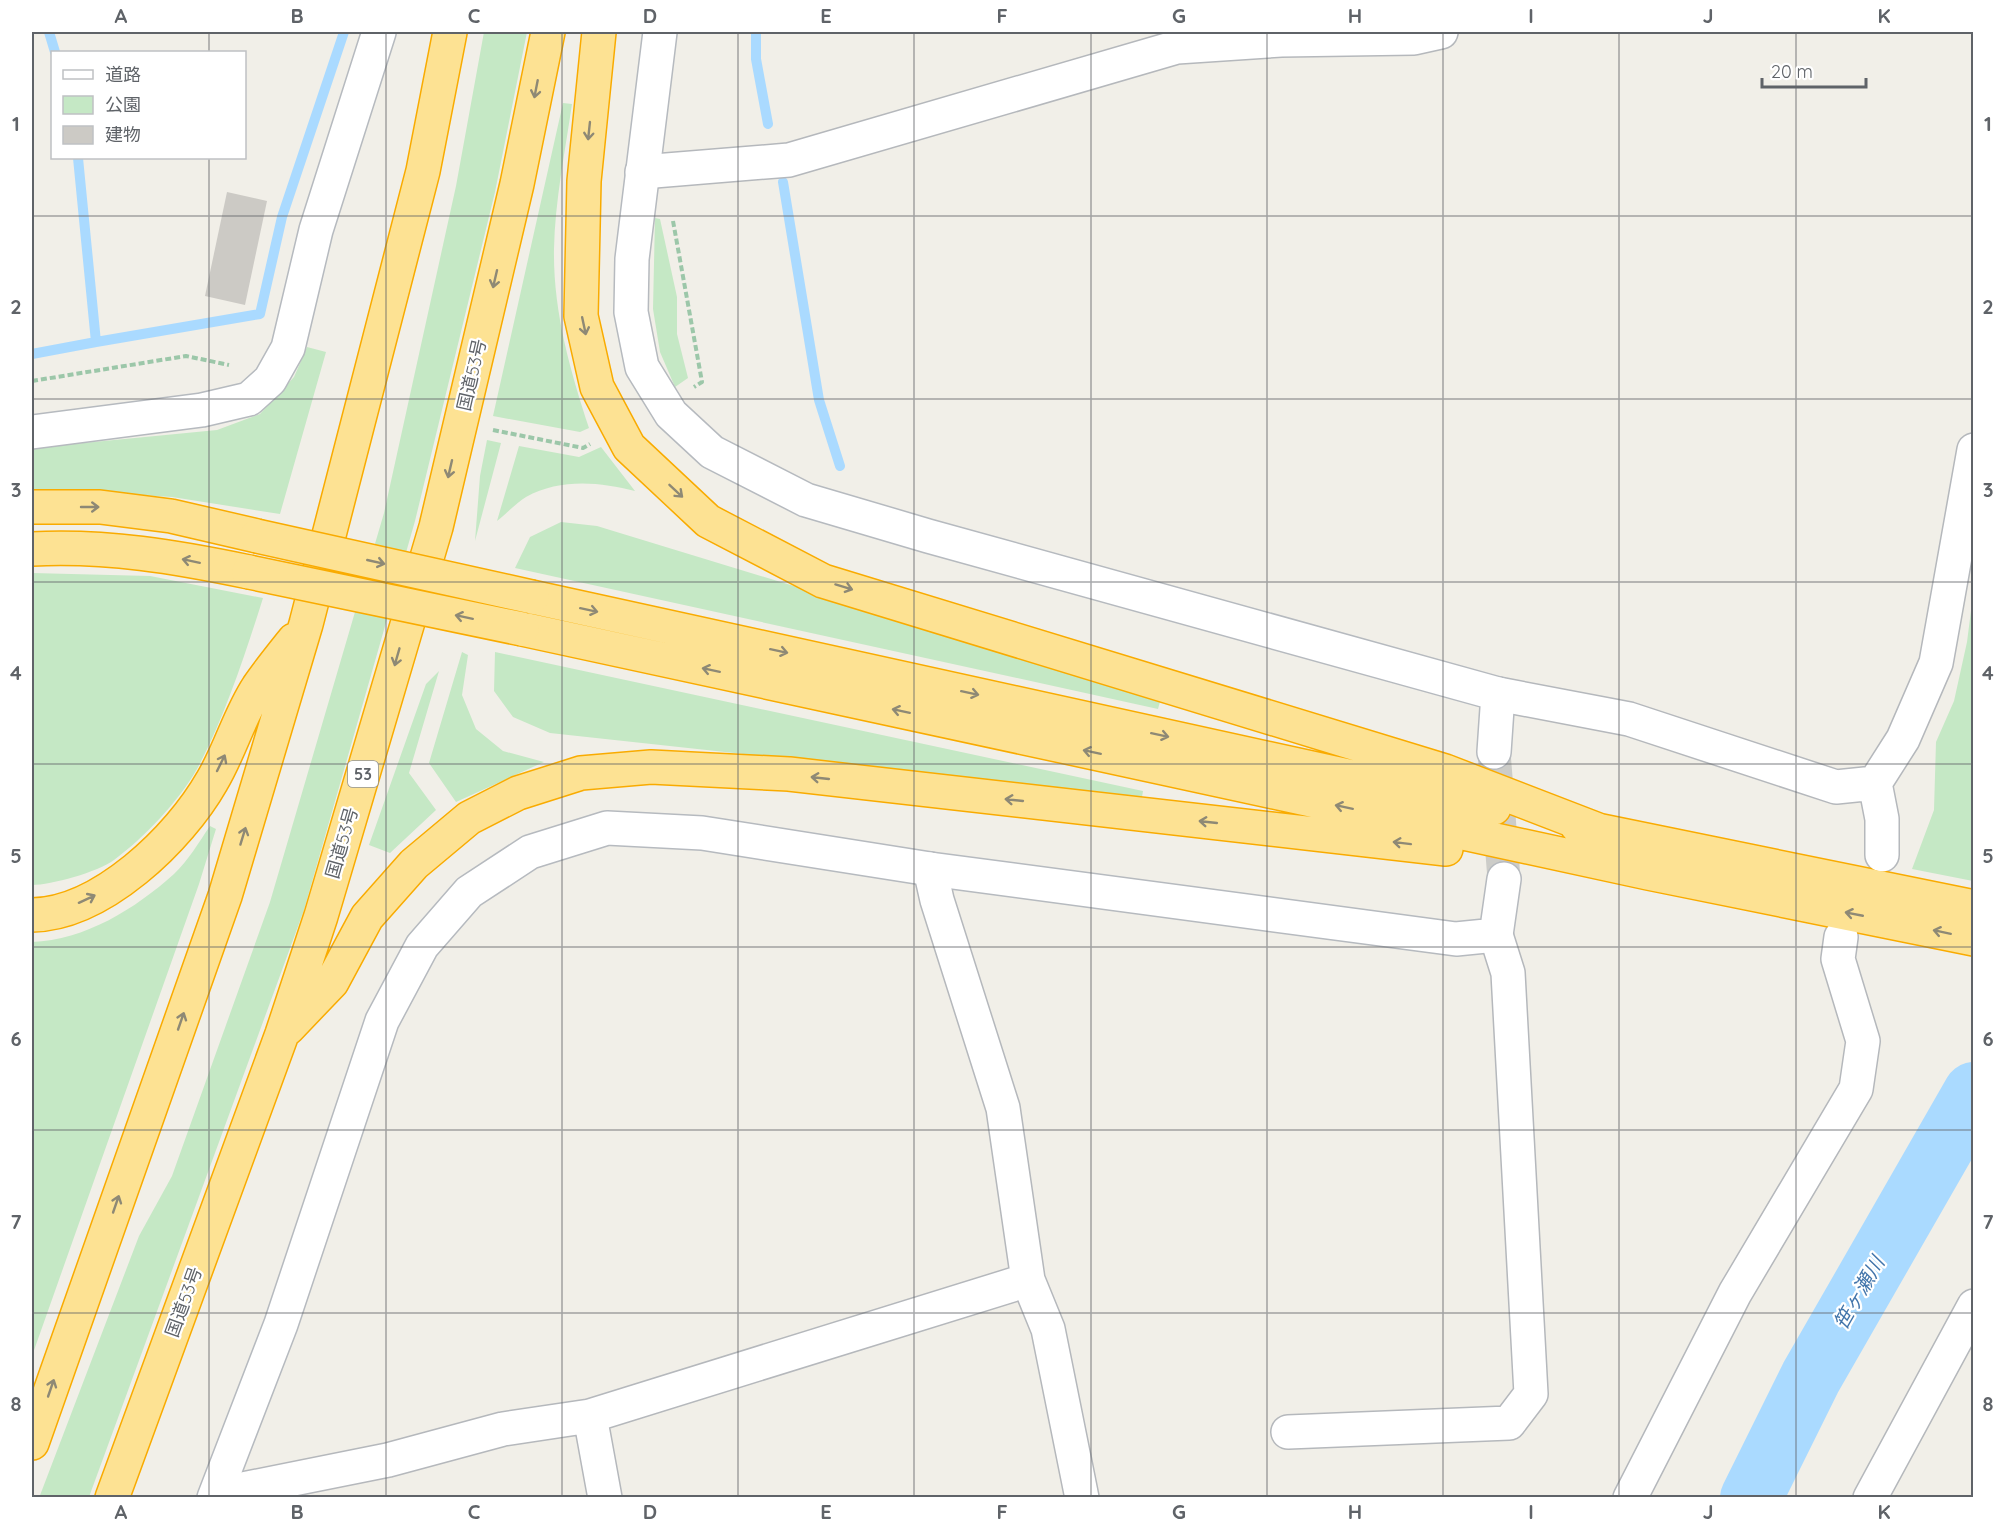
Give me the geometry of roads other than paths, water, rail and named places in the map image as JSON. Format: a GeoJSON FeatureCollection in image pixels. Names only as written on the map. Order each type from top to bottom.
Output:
{"type":"FeatureCollection","features":[{"type":"Feature","properties":{"kind":"highway"},"geometry":{"type":"LineString","coordinates":[[32,1443],[225,896],[306,624],[423,171],[450,32]]}},
{"type":"Feature","properties":{"kind":"highway","name":"国道53号"},"geometry":{"type":"LineString","coordinates":[[112,1497],[282,1034],[321,916],[436,528],[518,184],[548,32]]}},
{"type":"Feature","properties":{"kind":"highway"},"geometry":{"type":"LineString","coordinates":[[599,32],[584,181],[581,316],[597,387],[629,447],[708,521],[823,581],[1445,771],[1598,830]]}},
{"type":"Feature","properties":{"kind":"highway"},"geometry":{"type":"LineString","coordinates":[[32,507],[100,507],[171,516],[1598,830],[1917,911],[1974,939]]}},
{"type":"Feature","properties":{"kind":"highway"},"geometry":{"type":"LineString","coordinates":[[32,549],[99,549],[164,555],[249,572],[522,628],[1647,873]]}},
{"type":"Feature","properties":{"kind":"highway"},"geometry":{"type":"LineString","coordinates":[[32,915],[45,915],[84,901],[121,881],[173,835],[212,782],[257,688],[306,624]]}},
{"type":"Feature","properties":{"kind":"highway"},"geometry":{"type":"LineString","coordinates":[[282,1034],[332,982],[367,917],[414,864],[469,818],[518,793],[581,773],[651,767],[789,774],[1647,873],[1917,911],[1974,907]]}},
{"type":"Feature","properties":{"kind":"street"},"geometry":{"type":"LineString","coordinates":[[32,432],[202,410],[249,399],[270,380],[288,348],[316,230],[379,32]]}},
{"type":"Feature","properties":{"kind":"street"},"geometry":{"type":"LineString","coordinates":[[660,32],[632,258],[631,312],[642,367],[670,414],[712,452],[806,500],[951,543],[1498,694],[1629,719],[1836,787],[1875,783]]}},
{"type":"Feature","properties":{"kind":"street"},"geometry":{"type":"LineString","coordinates":[[642,172],[789,160],[1177,47],[1281,40],[1414,38],[1441,32]]}},
{"type":"Feature","properties":{"kind":"street"},"geometry":{"type":"LineString","coordinates":[[1882,855],[1882,819],[1875,783],[1903,739],[1936,663],[1974,450]]}},
{"type":"Feature","properties":{"kind":"street"},"geometry":{"type":"LineString","coordinates":[[1494,752],[1498,694]]}},
{"type":"Feature","properties":{"kind":"street"},"geometry":{"type":"LineString","coordinates":[[1028,1280],[590,1416],[503,1430],[388,1460],[217,1493],[281,1324],[382,1021],[422,946],[469,891],[530,852],[607,828],[702,833],[930,869],[1456,939],[1496,935]]}},
{"type":"Feature","properties":{"kind":"street"},"geometry":{"type":"LineString","coordinates":[[930,869],[937,900],[1002,1108],[1028,1280],[1048,1329],[1082,1497]]}},
{"type":"Feature","properties":{"kind":"street"},"geometry":{"type":"LineString","coordinates":[[1288,1432],[1509,1423],[1531,1394],[1508,973],[1496,935],[1504,879]]}},
{"type":"Feature","properties":{"kind":"street"},"geometry":{"type":"LineString","coordinates":[[1630,1497],[1735,1293],[1856,1089],[1863,1041],[1838,959],[1841,937]]}},
{"type":"Feature","properties":{"kind":"street"},"geometry":{"type":"LineString","coordinates":[[1870,1497],[1974,1306]]}},
{"type":"Feature","properties":{"kind":"street"},"geometry":{"type":"LineString","coordinates":[[590,1416],[605,1497]]}},
{"type":"Feature","properties":{"kind":"waterway"},"geometry":{"type":"LineString","coordinates":[[49,32],[55,51]]}},
{"type":"Feature","properties":{"kind":"waterway"},"geometry":{"type":"LineString","coordinates":[[96,342],[260,314],[282,217],[344,32]]}},
{"type":"Feature","properties":{"kind":"waterway"},"geometry":{"type":"LineString","coordinates":[[756,32],[756,59],[768,124]]}},
{"type":"Feature","properties":{"kind":"waterway"},"geometry":{"type":"LineString","coordinates":[[32,354],[96,342],[78,159]]}},
{"type":"Feature","properties":{"kind":"waterway"},"geometry":{"type":"LineString","coordinates":[[783,182],[819,400],[840,466]]}},
{"type":"Feature","properties":{"kind":"waterway","name":"笹ヶ瀬川"},"geometry":{"type":"LineString","coordinates":[[1751,1498],[1811,1377],[1974,1093]]}},
{"type":"Feature","properties":{"kind":"tunnel"},"geometry":{"type":"LineString","coordinates":[[1494,752],[1504,879]]}}]}
